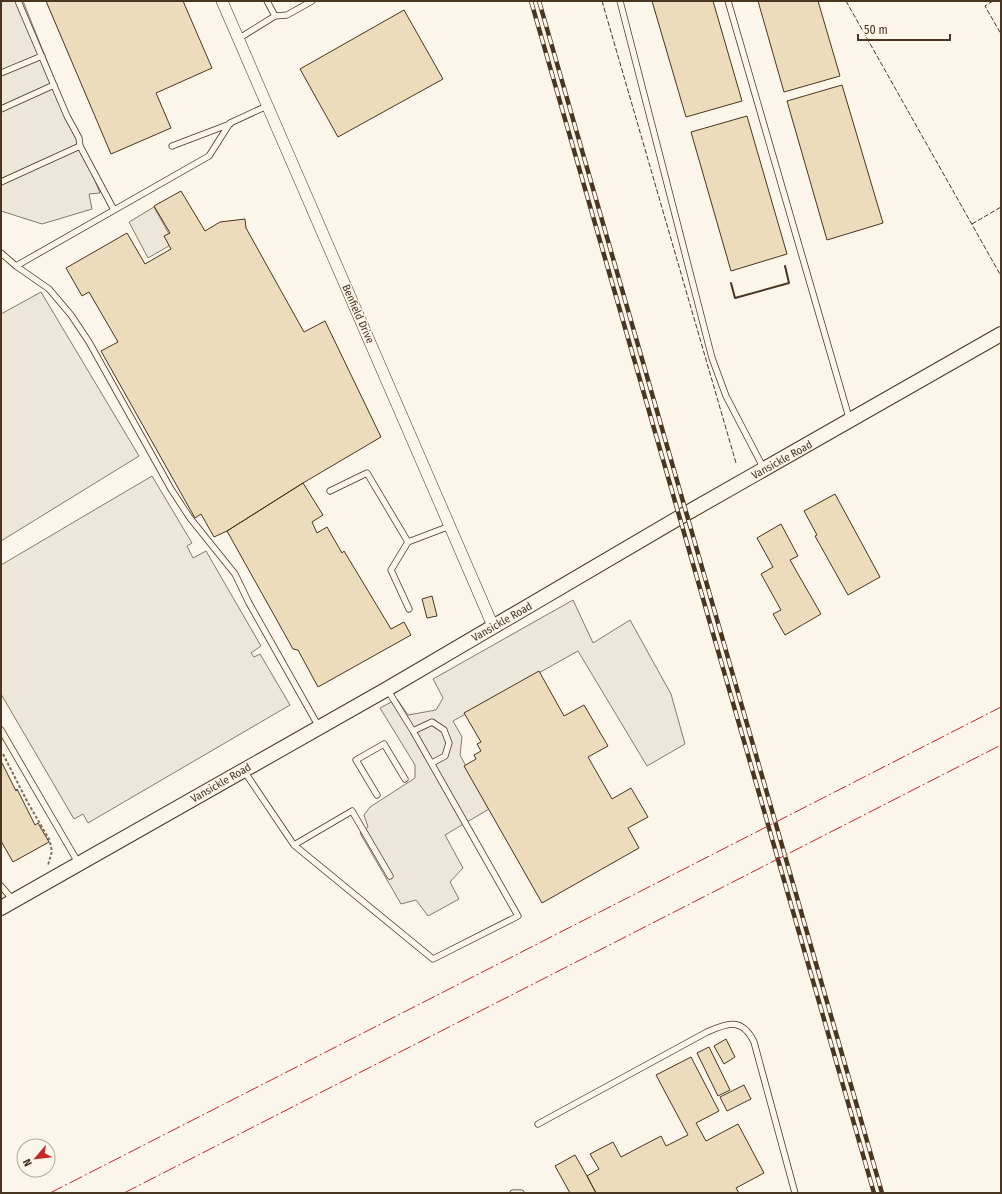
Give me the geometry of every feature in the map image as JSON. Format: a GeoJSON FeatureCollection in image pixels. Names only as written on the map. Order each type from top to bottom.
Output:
{"type":"FeatureCollection","features":[{"type":"Feature","properties":{"kind":"street","name":"Benfield Drive"},"geometry":{"type":"LineString","coordinates":[[222,1],[493,626]]}},
{"type":"Feature","properties":{"kind":"street","name":"Vansickle Road"},"geometry":{"type":"LineString","coordinates":[[7,904],[387,689],[493,626],[1001,334]]}},
{"type":"Feature","properties":{"kind":"lane"},"geometry":{"type":"LineString","coordinates":[[18,1],[54,85],[79,138],[80,146],[114,210]]}},
{"type":"Feature","properties":{"kind":"lane"},"geometry":{"type":"LineString","coordinates":[[238,39],[275,16],[287,15],[312,1]]}},
{"type":"Feature","properties":{"kind":"lane"},"geometry":{"type":"LineString","coordinates":[[620,1],[712,358],[726,396],[764,470]]}},
{"type":"Feature","properties":{"kind":"lane"},"geometry":{"type":"LineString","coordinates":[[728,1],[850,421]]}},
{"type":"Feature","properties":{"kind":"lane"},"geometry":{"type":"LineString","coordinates":[[269,2],[275,16]]}},
{"type":"Feature","properties":{"kind":"lane"},"geometry":{"type":"LineString","coordinates":[[1,73],[42,56]]}},
{"type":"Feature","properties":{"kind":"lane"},"geometry":{"type":"LineString","coordinates":[[1,108],[54,85]]}},
{"type":"Feature","properties":{"kind":"lane"},"geometry":{"type":"LineString","coordinates":[[172,146],[230,124],[267,106]]}},
{"type":"Feature","properties":{"kind":"lane"},"geometry":{"type":"LineString","coordinates":[[16,266],[209,156],[230,124]]}},
{"type":"Feature","properties":{"kind":"lane"},"geometry":{"type":"LineString","coordinates":[[1,182],[80,146]]}},
{"type":"Feature","properties":{"kind":"lane"},"geometry":{"type":"LineString","coordinates":[[1,253],[16,266],[49,289],[75,320],[190,518],[235,574],[249,603],[319,727]]}},
{"type":"Feature","properties":{"kind":"lane"},"geometry":{"type":"LineString","coordinates":[[330,491],[367,473],[408,542]]}},
{"type":"Feature","properties":{"kind":"lane"},"geometry":{"type":"LineString","coordinates":[[409,608],[391,570],[408,542],[450,526]]}},
{"type":"Feature","properties":{"kind":"lane"},"geometry":{"type":"LineString","coordinates":[[243,770],[294,845],[434,959],[518,916],[432,763],[387,689]]}},
{"type":"Feature","properties":{"kind":"lane"},"geometry":{"type":"LineString","coordinates":[[413,731],[432,722],[444,730],[449,743],[445,756],[432,763]]}},
{"type":"Feature","properties":{"kind":"lane"},"geometry":{"type":"LineString","coordinates":[[1,730],[79,864]]}},
{"type":"Feature","properties":{"kind":"lane"},"geometry":{"type":"LineString","coordinates":[[1,745],[8,741]]}},
{"type":"Feature","properties":{"kind":"lane"},"geometry":{"type":"LineString","coordinates":[[377,795],[356,760],[384,744],[405,779]]}},
{"type":"Feature","properties":{"kind":"lane"},"geometry":{"type":"LineString","coordinates":[[294,845],[352,811],[390,876]]}},
{"type":"Feature","properties":{"kind":"lane"},"geometry":{"type":"LineString","coordinates":[[1,886],[7,904]]}},
{"type":"Feature","properties":{"kind":"lane"},"geometry":{"type":"LineString","coordinates":[[538,1124],[706,1032],[724,1025],[736,1024],[746,1030],[754,1042],[795,1193]]}},
{"type":"Feature","properties":{"kind":"lane"},"geometry":{"type":"LineString","coordinates":[[513,1193],[521,1193]]}},
{"type":"Feature","properties":{"kind":"path"},"geometry":{"type":"LineString","coordinates":[[1,749],[28,804],[49,839],[52,851],[48,865]]}},
{"type":"Feature","properties":{"kind":"shaded area"},"geometry":{"type":"Polygon","coordinates":[[[1,1],[23,1],[100,193],[89,194],[92,209],[42,224],[1,211],[1,1]]]}},
{"type":"Feature","properties":{"kind":"shaded area"},"geometry":{"type":"Polygon","coordinates":[[[154,207],[174,243],[148,258],[129,222],[154,207]]]}},
{"type":"Feature","properties":{"kind":"shaded area"},"geometry":{"type":"Polygon","coordinates":[[[41,292],[139,456],[1,541],[1,314],[41,292]]]}},
{"type":"Feature","properties":{"kind":"shaded area"},"geometry":{"type":"Polygon","coordinates":[[[152,476],[192,543],[187,546],[193,558],[206,551],[261,646],[251,653],[254,657],[260,654],[290,705],[88,823],[83,814],[74,819],[1,694],[1,565],[152,476]]]}},
{"type":"Feature","properties":{"kind":"shaded area"},"geometry":{"type":"Polygon","coordinates":[[[573,600],[593,643],[630,620],[671,694],[685,744],[647,766],[578,651],[453,721],[462,737],[460,755],[489,809],[445,835],[463,868],[450,882],[459,899],[428,916],[416,900],[401,904],[360,833],[368,827],[364,815],[370,807],[415,778],[415,765],[380,708],[397,699],[408,715],[436,710],[443,698],[433,679],[573,600]]]}},
{"type":"Feature","properties":{"kind":"building"},"geometry":{"type":"Polygon","coordinates":[[[46,1],[183,1],[212,68],[156,93],[171,128],[111,154],[46,1]]]}},
{"type":"Feature","properties":{"kind":"building"},"geometry":{"type":"Polygon","coordinates":[[[652,1],[713,1],[742,101],[686,117],[652,1]]]}},
{"type":"Feature","properties":{"kind":"building"},"geometry":{"type":"Polygon","coordinates":[[[758,1],[818,1],[840,76],[784,92],[758,1]]]}},
{"type":"Feature","properties":{"kind":"building"},"geometry":{"type":"Polygon","coordinates":[[[404,10],[443,79],[338,137],[300,69],[404,10]]]}},
{"type":"Feature","properties":{"kind":"building"},"geometry":{"type":"Polygon","coordinates":[[[842,85],[883,223],[827,240],[787,101],[842,85]]]}},
{"type":"Feature","properties":{"kind":"building"},"geometry":{"type":"Polygon","coordinates":[[[747,116],[787,254],[731,271],[691,132],[747,116]]]}},
{"type":"Feature","properties":{"kind":"building"},"geometry":{"type":"Polygon","coordinates":[[[181,191],[205,231],[220,222],[245,219],[246,228],[304,332],[325,321],[381,437],[303,483],[227,531],[214,537],[201,514],[195,518],[101,351],[118,342],[89,292],[82,296],[66,268],[127,233],[145,264],[171,249],[164,236],[170,233],[154,206],[181,191]]]}},
{"type":"Feature","properties":{"kind":"building"},"geometry":{"type":"Polygon","coordinates":[[[303,483],[323,515],[312,522],[317,533],[327,527],[342,553],[344,551],[391,629],[404,622],[411,635],[318,687],[298,650],[293,649],[227,531],[303,483]]]}},
{"type":"Feature","properties":{"kind":"building"},"geometry":{"type":"Polygon","coordinates":[[[835,494],[880,577],[848,595],[815,536],[817,535],[804,511],[835,494]]]}},
{"type":"Feature","properties":{"kind":"building"},"geometry":{"type":"Polygon","coordinates":[[[781,524],[798,556],[790,560],[821,614],[785,635],[773,614],[781,610],[761,574],[773,567],[757,538],[781,524]]]}},
{"type":"Feature","properties":{"kind":"building"},"geometry":{"type":"Polygon","coordinates":[[[432,596],[437,616],[427,618],[422,599],[432,596]]]}},
{"type":"Feature","properties":{"kind":"building"},"geometry":{"type":"Polygon","coordinates":[[[539,671],[564,716],[584,705],[608,746],[588,757],[612,799],[631,788],[648,817],[628,828],[639,848],[542,903],[464,766],[476,759],[474,755],[481,751],[477,744],[481,742],[464,713],[539,671]]]}},
{"type":"Feature","properties":{"kind":"building"},"geometry":{"type":"Polygon","coordinates":[[[1,761],[35,825],[38,823],[49,842],[13,862],[1,841],[1,761]]]}},
{"type":"Feature","properties":{"kind":"building"},"geometry":{"type":"Polygon","coordinates":[[[726,1039],[735,1057],[724,1064],[714,1046],[726,1039]]]}},
{"type":"Feature","properties":{"kind":"building"},"geometry":{"type":"Polygon","coordinates":[[[709,1047],[730,1090],[718,1096],[697,1053],[709,1047]]]}},
{"type":"Feature","properties":{"kind":"building"},"geometry":{"type":"Polygon","coordinates":[[[691,1057],[719,1111],[696,1123],[706,1141],[738,1124],[764,1173],[736,1188],[739,1193],[596,1193],[587,1176],[599,1169],[590,1154],[613,1142],[621,1157],[661,1136],[666,1146],[688,1135],[656,1075],[691,1057]]]}},
{"type":"Feature","properties":{"kind":"building"},"geometry":{"type":"Polygon","coordinates":[[[744,1085],[751,1099],[727,1111],[720,1097],[744,1085]]]}},
{"type":"Feature","properties":{"kind":"building"},"geometry":{"type":"Polygon","coordinates":[[[575,1155],[596,1193],[570,1193],[555,1166],[575,1155]]]}},
{"type":"Feature","properties":{"kind":"railway"},"geometry":{"type":"LineString","coordinates":[[531,1],[874,1193]]}},
{"type":"Feature","properties":{"kind":"railway"},"geometry":{"type":"LineString","coordinates":[[539,1],[882,1193]]}},
{"type":"Feature","properties":{"kind":"fence"},"geometry":{"type":"LineString","coordinates":[[602,1],[736,463]]}},
{"type":"Feature","properties":{"kind":"fence"},"geometry":{"type":"LineString","coordinates":[[846,1],[1001,276]]}},
{"type":"Feature","properties":{"kind":"fence"},"geometry":{"type":"LineString","coordinates":[[993,1],[985,6],[1001,34]]}},
{"type":"Feature","properties":{"kind":"fence"},"geometry":{"type":"LineString","coordinates":[[972,224],[1001,207]]}},
{"type":"Feature","properties":{"kind":"wall"},"geometry":{"type":"LineString","coordinates":[[731,283],[735,298],[789,283],[785,266]]}},
{"type":"Feature","properties":{"kind":"power"},"geometry":{"type":"LineString","coordinates":[[50,1193],[1001,707]]}},
{"type":"Feature","properties":{"kind":"power"},"geometry":{"type":"LineString","coordinates":[[124,1193],[1001,745]]}}]}
